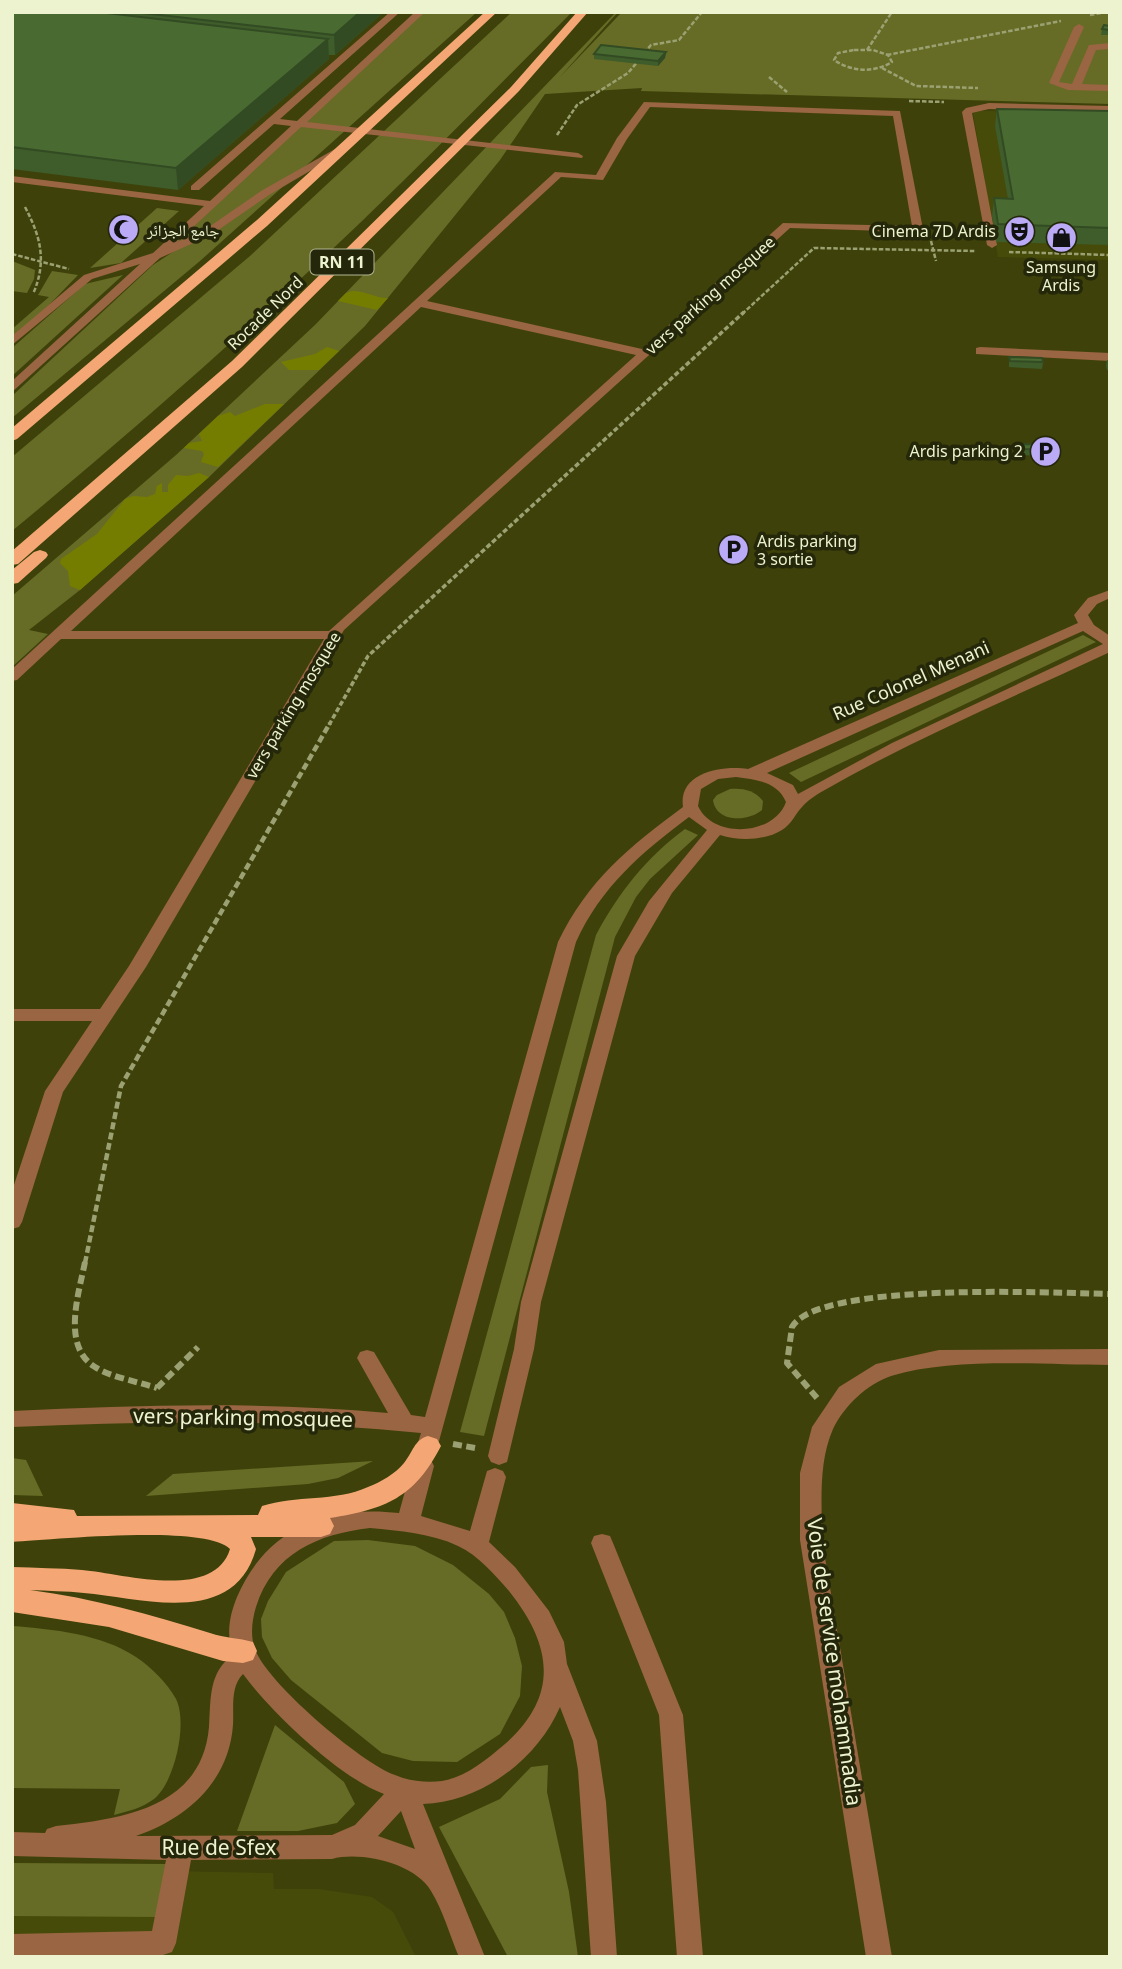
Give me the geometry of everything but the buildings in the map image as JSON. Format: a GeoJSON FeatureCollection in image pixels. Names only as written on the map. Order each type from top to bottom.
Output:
{"type":"FeatureCollection","features":[{"type":"Feature","properties":{"kind":"highway"},"geometry":{"type":"LineString","coordinates":[[12,436],[207,272],[492,12]]}},
{"type":"Feature","properties":{"kind":"highway","name":"Rocade Nord"},"geometry":{"type":"LineString","coordinates":[[12,560],[237,364],[508,96],[545,66],[588,15]]}},
{"type":"Feature","properties":{"kind":"highway"},"geometry":{"type":"LineString","coordinates":[[12,579],[179,430],[222,385],[237,364]]}},
{"type":"Feature","properties":{"kind":"highway"},"geometry":{"type":"LineString","coordinates":[[179,1525],[358,1501],[390,1490],[409,1476],[429,1445]]}},
{"type":"Feature","properties":{"kind":"highway"},"geometry":{"type":"LineString","coordinates":[[12,1514],[119,1525]]}},
{"type":"Feature","properties":{"kind":"highway"},"geometry":{"type":"LineString","coordinates":[[12,1531],[119,1525],[321,1526]]}},
{"type":"Feature","properties":{"kind":"highway"},"geometry":{"type":"LineString","coordinates":[[12,1578],[83,1581],[174,1593],[189,1592],[215,1584],[236,1570],[243,1549],[239,1539],[212,1529],[179,1525]]}},
{"type":"Feature","properties":{"kind":"highway"},"geometry":{"type":"LineString","coordinates":[[12,1578],[115,1616]]}},
{"type":"Feature","properties":{"kind":"highway"},"geometry":{"type":"LineString","coordinates":[[12,1600],[71,1607],[115,1616],[169,1630],[227,1651],[245,1654]]}},
{"type":"Feature","properties":{"kind":"street"},"geometry":{"type":"LineString","coordinates":[[195,188],[396,12]]}},
{"type":"Feature","properties":{"kind":"street"},"geometry":{"type":"LineString","coordinates":[[12,388],[421,12]]}},
{"type":"Feature","properties":{"kind":"street"},"geometry":{"type":"LineString","coordinates":[[1075,23],[1054,81],[1062,86],[1110,88]]}},
{"type":"Feature","properties":{"kind":"street"},"geometry":{"type":"LineString","coordinates":[[1076,87],[1092,47],[1110,46]]}},
{"type":"Feature","properties":{"kind":"street","name":"vers parking mosquee"},"geometry":{"type":"LineString","coordinates":[[12,677],[559,174],[599,178],[622,138],[647,104],[897,113],[918,229],[787,225],[338,628],[137,967],[54,1091],[12,1222]]}},
{"type":"Feature","properties":{"kind":"street"},"geometry":{"type":"LineString","coordinates":[[992,245],[967,112],[989,106],[1110,109]]}},
{"type":"Feature","properties":{"kind":"street"},"geometry":{"type":"LineString","coordinates":[[272,121],[578,156]]}},
{"type":"Feature","properties":{"kind":"street"},"geometry":{"type":"LineString","coordinates":[[546,153],[553,142]]}},
{"type":"Feature","properties":{"kind":"street"},"geometry":{"type":"LineString","coordinates":[[12,342],[84,280],[157,255],[207,233],[265,193],[345,148]]}},
{"type":"Feature","properties":{"kind":"street"},"geometry":{"type":"LineString","coordinates":[[12,179],[212,204]]}},
{"type":"Feature","properties":{"kind":"street"},"geometry":{"type":"LineString","coordinates":[[93,272],[108,271]]}},
{"type":"Feature","properties":{"kind":"street"},"geometry":{"type":"LineString","coordinates":[[419,303],[645,353]]}},
{"type":"Feature","properties":{"kind":"street"},"geometry":{"type":"LineString","coordinates":[[980,351],[1110,357]]}},
{"type":"Feature","properties":{"kind":"street"},"geometry":{"type":"LineString","coordinates":[[1110,594],[1087,604],[1081,615],[1094,635],[1110,644]]}},
{"type":"Feature","properties":{"kind":"street","name":"Rue Colonel Menani"},"geometry":{"type":"LineString","coordinates":[[753,773],[1085,625]]}},
{"type":"Feature","properties":{"kind":"street"},"geometry":{"type":"LineString","coordinates":[[59,635],[334,635]]}},
{"type":"Feature","properties":{"kind":"street"},"geometry":{"type":"LineString","coordinates":[[796,804],[793,795],[785,786],[769,777],[736,772],[707,778],[694,787],[688,798],[690,809],[698,819],[716,830],[755,834],[773,829],[792,815],[796,804],[816,789],[897,746],[1110,644]]}},
{"type":"Feature","properties":{"kind":"street"},"geometry":{"type":"LineString","coordinates":[[408,1522],[561,967],[578,916],[596,888],[617,864],[690,809]]}},
{"type":"Feature","properties":{"kind":"street"},"geometry":{"type":"LineString","coordinates":[[477,1546],[524,1349],[531,1302],[626,956],[639,927],[660,894],[716,830]]}},
{"type":"Feature","properties":{"kind":"street"},"geometry":{"type":"LineString","coordinates":[[12,1015],[104,1015]]}},
{"type":"Feature","properties":{"kind":"street","name":"Voie de service mohammadia"},"geometry":{"type":"LineString","coordinates":[[879,1957],[811,1540],[811,1473],[823,1427],[846,1393],[883,1370],[928,1360],[1110,1357]]}},
{"type":"Feature","properties":{"kind":"street"},"geometry":{"type":"LineString","coordinates":[[367,1358],[404,1422]]}},
{"type":"Feature","properties":{"kind":"street","name":"vers parking mosquee"},"geometry":{"type":"LineString","coordinates":[[12,1408],[52,1417]]}},
{"type":"Feature","properties":{"kind":"street","name":"vers parking mosquee"},"geometry":{"type":"LineString","coordinates":[[12,1419],[130,1415],[404,1422],[429,1445]]}},
{"type":"Feature","properties":{"kind":"street"},"geometry":{"type":"LineString","coordinates":[[370,1519],[408,1522],[452,1534],[477,1546],[495,1560],[546,1623],[556,1664],[555,1687],[548,1709],[536,1730],[492,1771],[460,1788],[443,1792],[404,1790],[369,1773],[274,1698],[245,1654],[240,1626],[249,1595],[265,1564],[290,1541],[321,1526],[370,1519]]}},
{"type":"Feature","properties":{"kind":"street"},"geometry":{"type":"LineString","coordinates":[[602,1543],[671,1715],[690,1957]]}},
{"type":"Feature","properties":{"kind":"street","name":"Rue de Sfex"},"geometry":{"type":"LineString","coordinates":[[12,1843],[126,1829],[162,1816],[190,1795],[213,1762],[222,1728],[220,1698],[223,1681],[232,1666],[245,1654]]}},
{"type":"Feature","properties":{"kind":"street"},"geometry":{"type":"LineString","coordinates":[[556,1664],[585,1741],[590,1770],[604,1957]]}},
{"type":"Feature","properties":{"kind":"street"},"geometry":{"type":"LineString","coordinates":[[347,1844],[367,1833],[404,1790]]}},
{"type":"Feature","properties":{"kind":"street"},"geometry":{"type":"LineString","coordinates":[[404,1790],[472,1957]]}},
{"type":"Feature","properties":{"kind":"street","name":"Rue de Sfex"},"geometry":{"type":"LineString","coordinates":[[12,1843],[181,1849],[369,1844],[408,1857],[440,1881]]}},
{"type":"Feature","properties":{"kind":"street"},"geometry":{"type":"LineString","coordinates":[[12,1946],[163,1950],[181,1849]]}},
{"type":"Feature","properties":{"kind":"street"},"geometry":{"type":"LineString","coordinates":[[456,1914],[486,1957]]}},
{"type":"Feature","properties":{"kind":"path"},"geometry":{"type":"LineString","coordinates":[[553,142],[577,105],[628,74],[650,45],[678,40],[702,12]]}},
{"type":"Feature","properties":{"kind":"path"},"geometry":{"type":"LineString","coordinates":[[867,50],[892,12]]}},
{"type":"Feature","properties":{"kind":"path"},"geometry":{"type":"LineString","coordinates":[[1086,14],[1108,13]]}},
{"type":"Feature","properties":{"kind":"path"},"geometry":{"type":"LineString","coordinates":[[887,55],[892,62],[873,69],[852,68],[834,60],[838,53],[845,51],[867,50],[887,55],[1075,23]]}},
{"type":"Feature","properties":{"kind":"path"},"geometry":{"type":"LineString","coordinates":[[24,207],[37,227],[44,264],[33,294]]}},
{"type":"Feature","properties":{"kind":"path"},"geometry":{"type":"LineString","coordinates":[[157,1388],[94,1367],[76,1343],[74,1315],[121,1086],[368,656],[814,248],[982,251]]}},
{"type":"Feature","properties":{"kind":"path"},"geometry":{"type":"LineString","coordinates":[[1006,252],[1110,255]]}},
{"type":"Feature","properties":{"kind":"path"},"geometry":{"type":"LineString","coordinates":[[12,254],[44,264],[93,272]]}},
{"type":"Feature","properties":{"kind":"path"},"geometry":{"type":"LineString","coordinates":[[831,1414],[787,1363],[789,1337],[796,1320],[813,1309],[842,1300],[930,1293],[1110,1294]]}},
{"type":"Feature","properties":{"kind":"path"},"geometry":{"type":"LineString","coordinates":[[130,1415],[198,1347]]}},
{"type":"Feature","properties":{"kind":"path"},"geometry":{"type":"LineString","coordinates":[[429,1445],[498,1461]]}},
{"type":"Feature","properties":{"kind":"shaded area"},"geometry":{"type":"Polygon","coordinates":[[[421,12],[477,12],[200,261],[12,418],[12,396],[153,265],[185,244],[157,255],[421,12]]]}},
{"type":"Feature","properties":{"kind":"shaded area"},"geometry":{"type":"Polygon","coordinates":[[[512,12],[572,12],[388,196],[276,302],[146,418],[12,531],[12,457],[250,256],[512,12]]]}},
{"type":"Feature","properties":{"kind":"shaded area"},"geometry":{"type":"Polygon","coordinates":[[[616,12],[559,78],[622,12],[1110,12],[1110,104],[641,91],[642,88],[545,94],[500,160],[365,326],[209,477],[80,590],[29,630],[48,634],[12,667],[12,596],[176,455],[316,324],[616,12]]]}},
{"type":"Feature","properties":{"kind":"shaded area"},"geometry":{"type":"Polygon","coordinates":[[[973,113],[1110,113],[1110,260],[998,257],[973,113]]]}},
{"type":"Feature","properties":{"kind":"shaded area"},"geometry":{"type":"Polygon","coordinates":[[[157,208],[179,211],[121,263],[90,268],[157,208]]]}},
{"type":"Feature","properties":{"kind":"shaded area"},"geometry":{"type":"Polygon","coordinates":[[[12,261],[35,270],[27,293],[12,291],[12,261]]]}},
{"type":"Feature","properties":{"kind":"shaded area"},"geometry":{"type":"Polygon","coordinates":[[[52,271],[78,275],[12,338],[12,329],[49,297],[38,295],[52,271]]]}},
{"type":"Feature","properties":{"kind":"shaded area"},"geometry":{"type":"Polygon","coordinates":[[[123,275],[12,376],[12,348],[85,284],[123,275]]]}},
{"type":"Feature","properties":{"kind":"shaded area"},"geometry":{"type":"Polygon","coordinates":[[[352,291],[388,298],[377,310],[338,301],[352,291]]]}},
{"type":"Feature","properties":{"kind":"shaded area"},"geometry":{"type":"Polygon","coordinates":[[[327,347],[339,351],[319,370],[289,370],[281,362],[315,354],[327,347]]]}},
{"type":"Feature","properties":{"kind":"shaded area"},"geometry":{"type":"Polygon","coordinates":[[[265,404],[284,404],[218,467],[201,462],[204,454],[202,451],[184,448],[189,443],[202,441],[199,434],[218,416],[230,412],[235,416],[265,404]]]}},
{"type":"Feature","properties":{"kind":"shaded area"},"geometry":{"type":"Polygon","coordinates":[[[199,473],[209,477],[80,590],[70,586],[68,571],[60,563],[61,559],[97,534],[125,499],[155,494],[157,486],[162,483],[162,492],[168,492],[168,485],[176,475],[199,473]]]}},
{"type":"Feature","properties":{"kind":"shaded area"},"geometry":{"type":"Polygon","coordinates":[[[1083,635],[1096,642],[801,782],[789,773],[1083,635]]]}},
{"type":"Feature","properties":{"kind":"shaded area"},"geometry":{"type":"Polygon","coordinates":[[[730,789],[744,789],[756,794],[763,801],[762,810],[741,818],[720,813],[713,800],[730,789]]]}},
{"type":"Feature","properties":{"kind":"shaded area"},"geometry":{"type":"Polygon","coordinates":[[[685,829],[698,835],[650,879],[636,897],[615,937],[484,1436],[460,1432],[596,935],[614,904],[635,877],[658,852],[685,829]]]}},
{"type":"Feature","properties":{"kind":"shaded area"},"geometry":{"type":"Polygon","coordinates":[[[12,1458],[26,1460],[43,1496],[12,1495],[12,1458]]]}},
{"type":"Feature","properties":{"kind":"shaded area"},"geometry":{"type":"Polygon","coordinates":[[[373,1461],[338,1478],[308,1484],[146,1496],[173,1474],[373,1461]]]}},
{"type":"Feature","properties":{"kind":"shaded area"},"geometry":{"type":"Polygon","coordinates":[[[368,1540],[415,1546],[453,1565],[489,1594],[504,1612],[515,1638],[522,1666],[520,1696],[500,1734],[457,1762],[413,1761],[382,1753],[291,1680],[272,1658],[262,1637],[261,1619],[268,1601],[286,1572],[334,1541],[368,1540]]]}},
{"type":"Feature","properties":{"kind":"shaded area"},"geometry":{"type":"Polygon","coordinates":[[[12,1626],[60,1631],[108,1643],[136,1657],[163,1681],[176,1699],[181,1722],[180,1737],[168,1780],[154,1799],[140,1807],[114,1815],[120,1789],[12,1788],[12,1626]]]}},
{"type":"Feature","properties":{"kind":"shaded area"},"geometry":{"type":"Polygon","coordinates":[[[275,1725],[344,1782],[355,1804],[337,1823],[298,1831],[237,1831],[275,1725]]]}},
{"type":"Feature","properties":{"kind":"shaded area"},"geometry":{"type":"Polygon","coordinates":[[[548,1765],[547,1792],[569,1892],[578,1957],[508,1957],[439,1827],[500,1799],[531,1767],[548,1765]]]}},
{"type":"Feature","properties":{"kind":"shaded area"},"geometry":{"type":"Polygon","coordinates":[[[12,1863],[167,1864],[159,1917],[12,1916],[12,1863]]]}},
{"type":"Feature","properties":{"kind":"shaded area"},"geometry":{"type":"Polygon","coordinates":[[[166,1871],[273,1873],[274,1889],[319,1889],[372,1897],[393,1912],[416,1957],[12,1957],[12,1874],[166,1871]]]}},
{"type":"Feature","properties":{"kind":"place","name":"جامع الجزائر"},"geometry":{"type":"Point","coordinates":[124,230]}},
{"type":"Feature","properties":{"kind":"place","name":"Cinema 7D Ardis"},"geometry":{"type":"Point","coordinates":[1019,231]}},
{"type":"Feature","properties":{"kind":"place","name":"Samsung Ardis"},"geometry":{"type":"Point","coordinates":[1061,238]}},
{"type":"Feature","properties":{"kind":"place","name":"Ardis parking 2"},"geometry":{"type":"Point","coordinates":[1046,451]}},
{"type":"Feature","properties":{"kind":"place","name":"Ardis parking 3 sortie"},"geometry":{"type":"Point","coordinates":[734,550]}}]}
